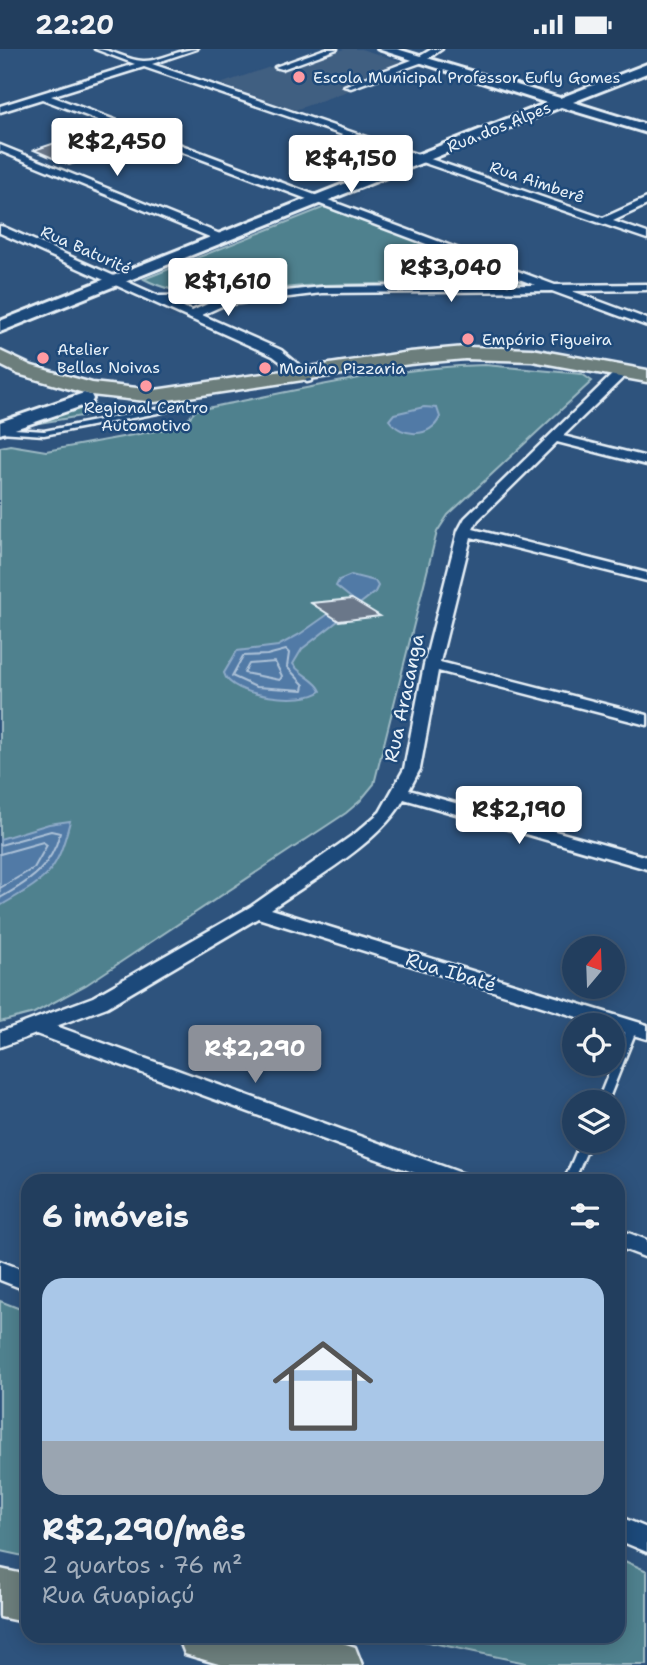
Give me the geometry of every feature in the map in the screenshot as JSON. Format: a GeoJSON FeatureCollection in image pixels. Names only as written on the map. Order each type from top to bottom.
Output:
{"type":"FeatureCollection","features":[{"type":"Feature","properties":{"kind":"highway"},"geometry":{"type":"LineString","coordinates":[[0,1593],[21,1598]]}},
{"type":"Feature","properties":{"kind":"highway"},"geometry":{"type":"LineString","coordinates":[[235,1643],[337,1665]]}},
{"type":"Feature","properties":{"kind":"main road"},"geometry":{"type":"LineString","coordinates":[[84,399],[99,396],[155,396],[312,375],[410,358],[465,353],[532,355],[647,376]]}},
{"type":"Feature","properties":{"kind":"main road"},"geometry":{"type":"LineString","coordinates":[[0,357],[49,387],[84,399],[137,405],[182,404],[242,395],[312,375]]}},
{"type":"Feature","properties":{"kind":"main road"},"geometry":{"type":"LineString","coordinates":[[25,370],[91,389],[155,396]]}},
{"type":"Feature","properties":{"kind":"street","name":"Rua Aimberê"},"geometry":{"type":"LineString","coordinates":[[99,49],[647,236]]}},
{"type":"Feature","properties":{"kind":"street"},"geometry":{"type":"LineString","coordinates":[[0,109],[192,49]]}},
{"type":"Feature","properties":{"kind":"street"},"geometry":{"type":"LineString","coordinates":[[279,67],[333,49]]}},
{"type":"Feature","properties":{"kind":"street"},"geometry":{"type":"LineString","coordinates":[[384,49],[647,129]]}},
{"type":"Feature","properties":{"kind":"street"},"geometry":{"type":"LineString","coordinates":[[348,86],[420,60],[438,49]]}},
{"type":"Feature","properties":{"kind":"street","name":"Rua dos Alpes"},"geometry":{"type":"LineString","coordinates":[[0,327],[647,68]]}},
{"type":"Feature","properties":{"kind":"street"},"geometry":{"type":"LineString","coordinates":[[43,96],[647,323]]}},
{"type":"Feature","properties":{"kind":"street"},"geometry":{"type":"LineString","coordinates":[[0,148],[221,238]]}},
{"type":"Feature","properties":{"kind":"street"},"geometry":{"type":"LineString","coordinates":[[604,222],[647,201]]}},
{"type":"Feature","properties":{"kind":"street","name":"Rua Baturité"},"geometry":{"type":"LineString","coordinates":[[0,229],[277,353],[312,375]]}},
{"type":"Feature","properties":{"kind":"street"},"geometry":{"type":"LineString","coordinates":[[481,287],[496,280],[498,266]]}},
{"type":"Feature","properties":{"kind":"street"},"geometry":{"type":"LineString","coordinates":[[601,305],[601,297],[607,287]]}},
{"type":"Feature","properties":{"kind":"street"},"geometry":{"type":"LineString","coordinates":[[158,300],[254,297],[347,289],[647,287]]}},
{"type":"Feature","properties":{"kind":"street"},"geometry":{"type":"LineString","coordinates":[[192,315],[213,305],[254,297]]}},
{"type":"Feature","properties":{"kind":"street","name":"Rua Aracanga"},"geometry":{"type":"LineString","coordinates":[[0,1040],[100,1002],[256,911],[363,836],[387,815],[412,768],[432,665],[465,531],[472,518],[623,371]]}},
{"type":"Feature","properties":{"kind":"street"},"geometry":{"type":"LineString","coordinates":[[0,429],[84,399]]}},
{"type":"Feature","properties":{"kind":"street"},"geometry":{"type":"LineString","coordinates":[[555,438],[647,461]]}},
{"type":"Feature","properties":{"kind":"street"},"geometry":{"type":"LineString","coordinates":[[465,531],[647,577]]}},
{"type":"Feature","properties":{"kind":"street"},"geometry":{"type":"LineString","coordinates":[[432,665],[647,720]]}},
{"type":"Feature","properties":{"kind":"street"},"geometry":{"type":"LineString","coordinates":[[401,793],[647,863]]}},
{"type":"Feature","properties":{"kind":"street","name":"Rua Ibaté"},"geometry":{"type":"LineString","coordinates":[[256,911],[640,1030]]}},
{"type":"Feature","properties":{"kind":"street"},"geometry":{"type":"LineString","coordinates":[[37,1027],[441,1174]]}},
{"type":"Feature","properties":{"kind":"street"},"geometry":{"type":"LineString","coordinates":[[625,1241],[647,1249]]}},
{"type":"Feature","properties":{"kind":"street"},"geometry":{"type":"LineString","coordinates":[[0,1270],[21,1279]]}},
{"type":"Feature","properties":{"kind":"street"},"geometry":{"type":"LineString","coordinates":[[625,1531],[647,1540]]}},
{"type":"Feature","properties":{"kind":"lane"},"geometry":{"type":"LineString","coordinates":[[0,429],[44,433],[152,413],[182,404]]}},
{"type":"Feature","properties":{"kind":"lane"},"geometry":{"type":"LineString","coordinates":[[609,1090],[640,1030]]}},
{"type":"Feature","properties":{"kind":"lane"},"geometry":{"type":"LineString","coordinates":[[572,1174],[581,1153]]}},
{"type":"Feature","properties":{"kind":"shaded area","name":"Escola Municipal Professor Eufly Gomes"},"geometry":{"type":"Polygon","coordinates":[[[344,49],[361,49],[403,62],[340,84],[353,89],[295,110],[220,84],[270,67],[283,71],[344,49]]]}},
{"type":"Feature","properties":{"kind":"green space"},"geometry":{"type":"Polygon","coordinates":[[[325,207],[528,283],[324,285],[209,294],[165,288],[144,279],[325,207]]]}},
{"type":"Feature","properties":{"kind":"green space"},"geometry":{"type":"Polygon","coordinates":[[[485,365],[582,374],[592,381],[448,515],[437,532],[374,784],[346,813],[86,985],[34,1013],[0,1022],[0,447],[10,445],[46,451],[182,426],[196,410],[304,388],[412,370],[485,365]]]}},
{"type":"Feature","properties":{"kind":"green space"},"geometry":{"type":"Polygon","coordinates":[[[88,405],[130,408],[33,424],[34,423],[88,405]]]}},
{"type":"Feature","properties":{"kind":"green space"},"geometry":{"type":"Polygon","coordinates":[[[0,1301],[21,1309],[21,1556],[0,1551],[0,1301]]]}},
{"type":"Feature","properties":{"kind":"green space"},"geometry":{"type":"Polygon","coordinates":[[[625,1561],[647,1571],[647,1665],[535,1665],[433,1643],[625,1643],[625,1561]]]}},
{"type":"Feature","properties":{"kind":"water"},"geometry":{"type":"Polygon","coordinates":[[[424,407],[437,408],[440,417],[436,424],[423,432],[401,430],[389,420],[394,414],[424,407]]]}},
{"type":"Feature","properties":{"kind":"water"},"geometry":{"type":"Polygon","coordinates":[[[351,575],[375,581],[378,586],[375,592],[302,649],[293,664],[321,691],[312,695],[285,698],[253,693],[229,681],[224,673],[237,651],[278,646],[300,634],[351,598],[336,586],[339,580],[351,575]]]}},
{"type":"Feature","properties":{"kind":"water"},"geometry":{"type":"Polygon","coordinates":[[[70,821],[60,854],[47,874],[29,889],[0,906],[0,839],[49,824],[70,821]]]}},
{"type":"Feature","properties":{"kind":"building"},"geometry":{"type":"Polygon","coordinates":[[[61,141],[98,156],[69,165],[34,150],[61,141]]]}},
{"type":"Feature","properties":{"kind":"building"},"geometry":{"type":"Polygon","coordinates":[[[352,599],[380,616],[339,621],[311,603],[352,599]]]}},
{"type":"Feature","properties":{"kind":"place","name":"Escola Municipal Professor Eufly Gomes"},"geometry":{"type":"Point","coordinates":[299,77]}},
{"type":"Feature","properties":{"kind":"place","name":"Empório Figueira"},"geometry":{"type":"Point","coordinates":[468,339]}},
{"type":"Feature","properties":{"kind":"place","name":"Atelier Bellas Noivas"},"geometry":{"type":"Point","coordinates":[43,358]}},
{"type":"Feature","properties":{"kind":"place","name":"Moinho Pizzaria"},"geometry":{"type":"Point","coordinates":[265,368]}},
{"type":"Feature","properties":{"kind":"place","name":"Regional Centro Automotivo"},"geometry":{"type":"Point","coordinates":[146,386]}}]}
